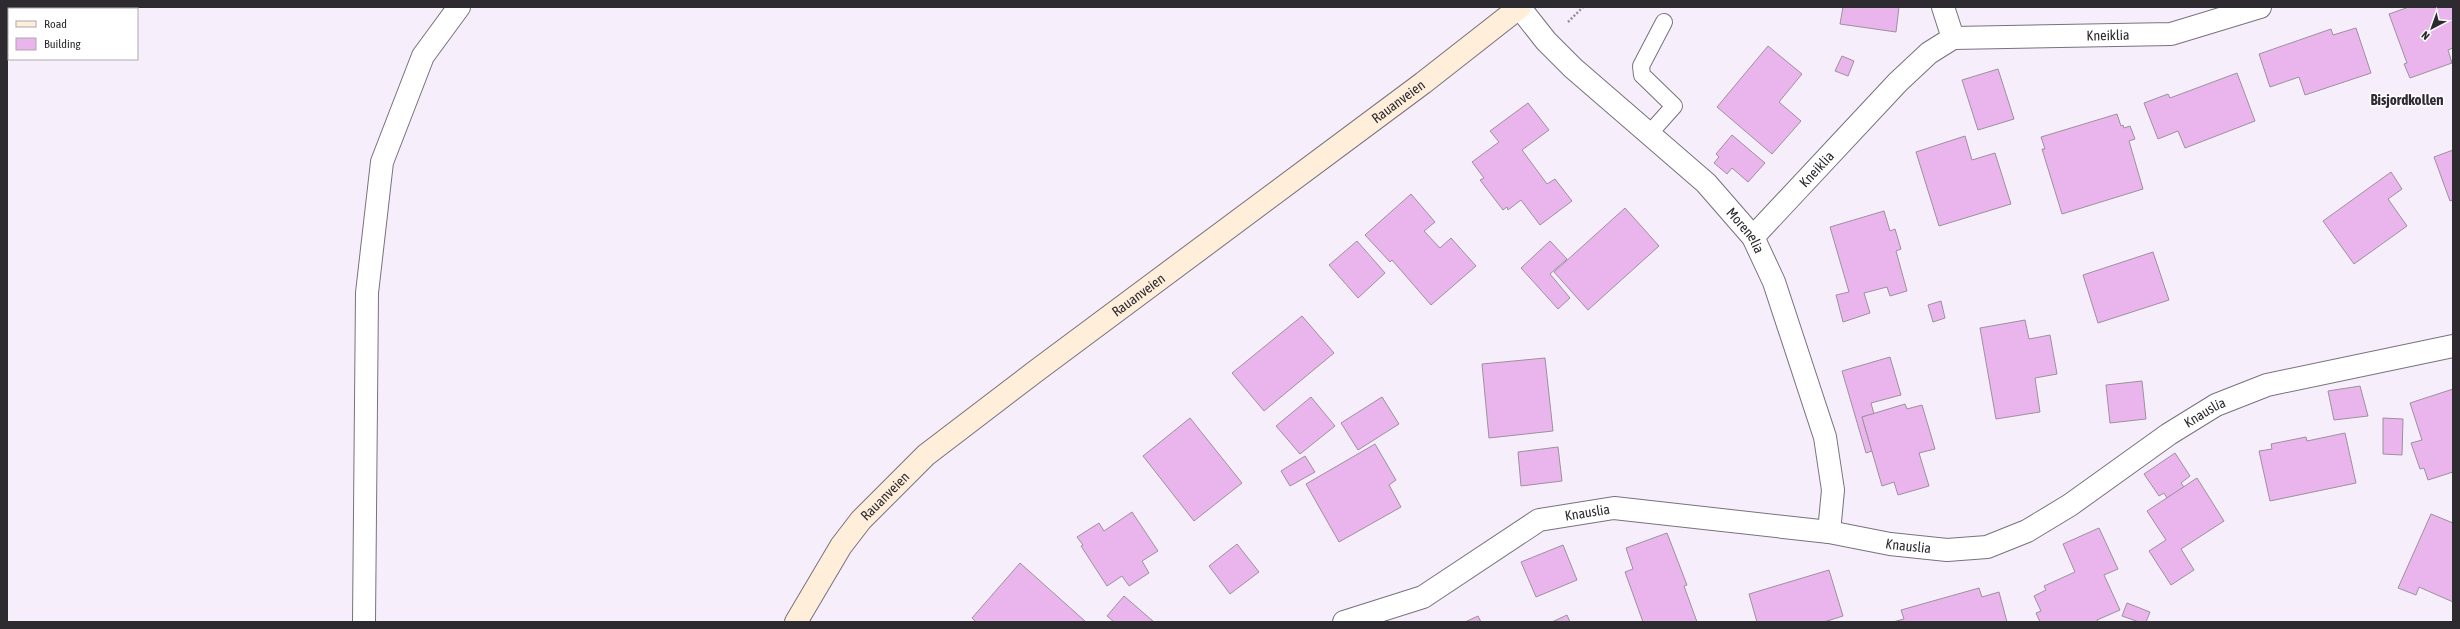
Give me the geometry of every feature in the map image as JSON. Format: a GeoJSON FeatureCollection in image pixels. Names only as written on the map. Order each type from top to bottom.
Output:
{"type":"FeatureCollection","features":[{"type":"Feature","properties":{"kind":"main road","name":"Rauanveien"},"geometry":{"type":"LineString","coordinates":[[796,622],[841,546],[861,520],[926,456],[1036,371],[1423,84],[1520,7]]}},
{"type":"Feature","properties":{"kind":"street"},"geometry":{"type":"LineString","coordinates":[[364,622],[367,293],[382,162],[423,56],[459,7]]}},
{"type":"Feature","properties":{"kind":"street","name":"Morenelia"},"geometry":{"type":"LineString","coordinates":[[1520,7],[1546,41],[1574,68],[1706,183],[1753,237],[1774,282],[1825,437],[1833,490],[1829,532]]}},
{"type":"Feature","properties":{"kind":"street"},"geometry":{"type":"LineString","coordinates":[[1943,7],[1953,38]]}},
{"type":"Feature","properties":{"kind":"street","name":"Kneiklia"},"geometry":{"type":"LineString","coordinates":[[1753,237],[1898,82],[1929,53],[1953,38],[2171,34],[2260,7]]}},
{"type":"Feature","properties":{"kind":"street","name":"Knauslia"},"geometry":{"type":"LineString","coordinates":[[1344,622],[1423,597],[1539,520],[1614,508],[1829,532],[1890,544],[1948,550],[1987,547],[2027,531],[2070,505],[2169,434],[2216,405],[2267,385],[2453,346]]}},
{"type":"Feature","properties":{"kind":"lane"},"geometry":{"type":"LineString","coordinates":[[1649,134],[1674,106],[1642,75],[1641,66],[1664,22]]}},
{"type":"Feature","properties":{"kind":"building"},"geometry":{"type":"Polygon","coordinates":[[[1843,7],[1899,7],[1896,32],[1840,24],[1843,7]]]}},
{"type":"Feature","properties":{"kind":"building"},"geometry":{"type":"Polygon","coordinates":[[[2409,7],[2453,7],[2453,48],[2448,50],[2452,63],[2410,78],[2404,64],[2407,63],[2389,14],[2409,7]]]}},
{"type":"Feature","properties":{"kind":"building"},"geometry":{"type":"Polygon","coordinates":[[[2356,28],[2371,73],[2305,95],[2299,77],[2270,87],[2259,54],[2331,29],[2333,35],[2356,28]]]}},
{"type":"Feature","properties":{"kind":"building"},"geometry":{"type":"Polygon","coordinates":[[[1768,46],[1802,74],[1779,102],[1801,121],[1772,154],[1717,107],[1768,46]]]}},
{"type":"Feature","properties":{"kind":"building"},"geometry":{"type":"Polygon","coordinates":[[[1842,56],[1854,61],[1848,76],[1835,71],[1842,56]]]}},
{"type":"Feature","properties":{"kind":"building"},"geometry":{"type":"Polygon","coordinates":[[[1998,69],[2014,119],[1978,130],[1962,80],[1998,69]]]}},
{"type":"Feature","properties":{"kind":"building"},"geometry":{"type":"Polygon","coordinates":[[[2237,73],[2255,121],[2185,148],[2178,131],[2158,139],[2144,103],[2168,94],[2170,98],[2237,73]]]}},
{"type":"Feature","properties":{"kind":"building"},"geometry":{"type":"Polygon","coordinates":[[[1528,103],[1549,130],[1522,150],[1547,184],[1555,179],[1572,201],[1540,225],[1521,200],[1508,210],[1507,207],[1503,210],[1480,180],[1484,178],[1472,162],[1499,142],[1490,131],[1528,103]]]}},
{"type":"Feature","properties":{"kind":"building"},"geometry":{"type":"Polygon","coordinates":[[[2117,114],[2121,126],[2123,125],[2124,128],[2130,126],[2135,139],[2129,141],[2143,189],[2062,214],[2042,149],[2045,149],[2041,137],[2117,114]]]}},
{"type":"Feature","properties":{"kind":"building"},"geometry":{"type":"Polygon","coordinates":[[[1732,135],[1765,163],[1748,182],[1732,168],[1727,174],[1714,163],[1719,157],[1716,154],[1732,135]]]}},
{"type":"Feature","properties":{"kind":"building"},"geometry":{"type":"Polygon","coordinates":[[[1965,136],[1972,160],[1995,153],[2011,204],[1939,226],[1916,152],[1965,136]]]}},
{"type":"Feature","properties":{"kind":"building"},"geometry":{"type":"Polygon","coordinates":[[[2453,150],[2453,200],[2450,201],[2434,157],[2453,150]]]}},
{"type":"Feature","properties":{"kind":"building"},"geometry":{"type":"Polygon","coordinates":[[[2391,172],[2402,189],[2388,199],[2407,226],[2354,264],[2323,221],[2391,172]]]}},
{"type":"Feature","properties":{"kind":"building"},"geometry":{"type":"Polygon","coordinates":[[[1411,194],[1435,222],[1424,231],[1440,248],[1451,238],[1476,266],[1431,305],[1392,260],[1390,262],[1365,235],[1411,194]]]}},
{"type":"Feature","properties":{"kind":"building"},"geometry":{"type":"Polygon","coordinates":[[[1625,208],[1659,246],[1588,310],[1554,272],[1625,208]]]}},
{"type":"Feature","properties":{"kind":"building"},"geometry":{"type":"Polygon","coordinates":[[[1884,211],[1890,231],[1895,229],[1901,249],[1896,251],[1907,291],[1890,296],[1887,287],[1864,293],[1870,313],[1843,322],[1836,295],[1849,292],[1830,227],[1884,211]]]}},
{"type":"Feature","properties":{"kind":"building"},"geometry":{"type":"Polygon","coordinates":[[[1357,241],[1385,273],[1358,298],[1329,265],[1357,241]]]}},
{"type":"Feature","properties":{"kind":"building"},"geometry":{"type":"Polygon","coordinates":[[[1550,241],[1567,259],[1550,274],[1570,298],[1558,309],[1521,268],[1550,241]]]}},
{"type":"Feature","properties":{"kind":"building"},"geometry":{"type":"Polygon","coordinates":[[[2153,252],[2169,300],[2098,323],[2083,275],[2153,252]]]}},
{"type":"Feature","properties":{"kind":"building"},"geometry":{"type":"Polygon","coordinates":[[[1941,301],[1945,318],[1933,322],[1928,305],[1941,301]]]}},
{"type":"Feature","properties":{"kind":"building"},"geometry":{"type":"Polygon","coordinates":[[[1302,316],[1334,353],[1264,411],[1232,373],[1302,316]]]}},
{"type":"Feature","properties":{"kind":"building"},"geometry":{"type":"Polygon","coordinates":[[[2025,320],[2029,339],[2050,335],[2057,374],[2035,378],[2040,412],[1996,419],[1980,328],[2025,320]]]}},
{"type":"Feature","properties":{"kind":"building"},"geometry":{"type":"Polygon","coordinates":[[[1890,357],[1901,395],[1871,403],[1874,414],[1862,417],[1872,451],[1866,453],[1842,371],[1890,357]]]}},
{"type":"Feature","properties":{"kind":"building"},"geometry":{"type":"Polygon","coordinates":[[[1545,358],[1553,431],[1489,438],[1482,364],[1545,358]]]}},
{"type":"Feature","properties":{"kind":"building"},"geometry":{"type":"Polygon","coordinates":[[[2142,381],[2146,419],[2110,423],[2106,385],[2142,381]]]}},
{"type":"Feature","properties":{"kind":"building"},"geometry":{"type":"Polygon","coordinates":[[[2360,386],[2368,416],[2334,420],[2328,391],[2360,386]]]}},
{"type":"Feature","properties":{"kind":"building"},"geometry":{"type":"Polygon","coordinates":[[[2453,389],[2453,472],[2428,480],[2424,468],[2420,469],[2411,443],[2422,440],[2410,403],[2453,389]]]}},
{"type":"Feature","properties":{"kind":"building"},"geometry":{"type":"Polygon","coordinates":[[[1311,397],[1335,426],[1300,454],[1276,426],[1311,397]]]}},
{"type":"Feature","properties":{"kind":"building"},"geometry":{"type":"Polygon","coordinates":[[[1382,397],[1399,424],[1358,450],[1341,423],[1382,397]]]}},
{"type":"Feature","properties":{"kind":"building"},"geometry":{"type":"Polygon","coordinates":[[[1905,404],[1907,409],[1922,405],[1935,449],[1919,453],[1929,486],[1898,495],[1894,482],[1882,486],[1862,417],[1905,404]]]}},
{"type":"Feature","properties":{"kind":"building"},"geometry":{"type":"Polygon","coordinates":[[[1190,418],[1242,483],[1194,521],[1143,456],[1190,418]]]}},
{"type":"Feature","properties":{"kind":"building"},"geometry":{"type":"Polygon","coordinates":[[[2383,418],[2403,419],[2402,455],[2383,454],[2383,418]]]}},
{"type":"Feature","properties":{"kind":"building"},"geometry":{"type":"Polygon","coordinates":[[[2345,433],[2356,483],[2270,501],[2259,451],[2272,449],[2271,444],[2306,437],[2307,441],[2345,433]]]}},
{"type":"Feature","properties":{"kind":"building"},"geometry":{"type":"Polygon","coordinates":[[[1375,444],[1396,480],[1389,485],[1401,507],[1339,542],[1306,484],[1375,444]]]}},
{"type":"Feature","properties":{"kind":"building"},"geometry":{"type":"Polygon","coordinates":[[[1558,447],[1562,481],[1521,486],[1518,452],[1558,447]]]}},
{"type":"Feature","properties":{"kind":"building"},"geometry":{"type":"Polygon","coordinates":[[[2175,453],[2190,476],[2181,483],[2184,487],[2167,498],[2164,493],[2159,496],[2144,474],[2175,453]]]}},
{"type":"Feature","properties":{"kind":"building"},"geometry":{"type":"Polygon","coordinates":[[[1305,456],[1315,472],[1290,486],[1281,471],[1305,456]]]}},
{"type":"Feature","properties":{"kind":"building"},"geometry":{"type":"Polygon","coordinates":[[[2197,478],[2224,521],[2181,549],[2194,570],[2171,585],[2149,551],[2166,540],[2147,511],[2197,478]]]}},
{"type":"Feature","properties":{"kind":"building"},"geometry":{"type":"Polygon","coordinates":[[[1132,512],[1158,551],[1142,561],[1149,573],[1129,586],[1122,576],[1107,586],[1081,546],[1083,545],[1077,537],[1099,523],[1104,531],[1132,512]]]}},
{"type":"Feature","properties":{"kind":"building"},"geometry":{"type":"Polygon","coordinates":[[[2431,514],[2453,523],[2453,602],[2419,587],[2416,595],[2398,588],[2431,514]]]}},
{"type":"Feature","properties":{"kind":"building"},"geometry":{"type":"Polygon","coordinates":[[[2099,528],[2118,569],[2104,575],[2120,610],[2097,620],[2098,622],[2040,622],[2036,613],[2041,611],[2034,596],[2046,590],[2044,586],[2075,572],[2063,544],[2099,528]]]}},
{"type":"Feature","properties":{"kind":"building"},"geometry":{"type":"Polygon","coordinates":[[[1667,533],[1687,585],[1684,586],[1697,622],[1643,622],[1625,572],[1633,569],[1626,548],[1667,533]]]}},
{"type":"Feature","properties":{"kind":"building"},"geometry":{"type":"Polygon","coordinates":[[[1237,544],[1259,572],[1230,594],[1209,566],[1237,544]]]}},
{"type":"Feature","properties":{"kind":"building"},"geometry":{"type":"Polygon","coordinates":[[[1563,545],[1577,580],[1536,597],[1521,562],[1563,545]]]}},
{"type":"Feature","properties":{"kind":"building"},"geometry":{"type":"Polygon","coordinates":[[[1020,563],[1086,622],[976,622],[972,618],[1020,563]]]}},
{"type":"Feature","properties":{"kind":"building"},"geometry":{"type":"Polygon","coordinates":[[[1829,570],[1843,616],[1824,622],[1757,622],[1749,594],[1829,570]]]}},
{"type":"Feature","properties":{"kind":"building"},"geometry":{"type":"Polygon","coordinates":[[[1979,588],[1982,597],[1999,592],[2007,622],[1893,622],[1904,619],[1901,610],[1979,588]]]}},
{"type":"Feature","properties":{"kind":"building"},"geometry":{"type":"Polygon","coordinates":[[[1124,596],[1154,622],[1114,622],[1107,616],[1124,596]]]}},
{"type":"Feature","properties":{"kind":"building"},"geometry":{"type":"Polygon","coordinates":[[[2127,603],[2150,612],[2146,622],[2139,622],[2122,616],[2127,603]]]}},
{"type":"Feature","properties":{"kind":"building"},"geometry":{"type":"Polygon","coordinates":[[[1567,615],[1570,622],[1552,622],[1567,615]]]}},
{"type":"Feature","properties":{"kind":"building"},"geometry":{"type":"Polygon","coordinates":[[[1478,616],[1481,622],[1465,622],[1478,616]]]}},
{"type":"Feature","properties":{"kind":"district","name":"Bisjordkollen"},"geometry":{"type":"Point","coordinates":[2407,100]}}]}
